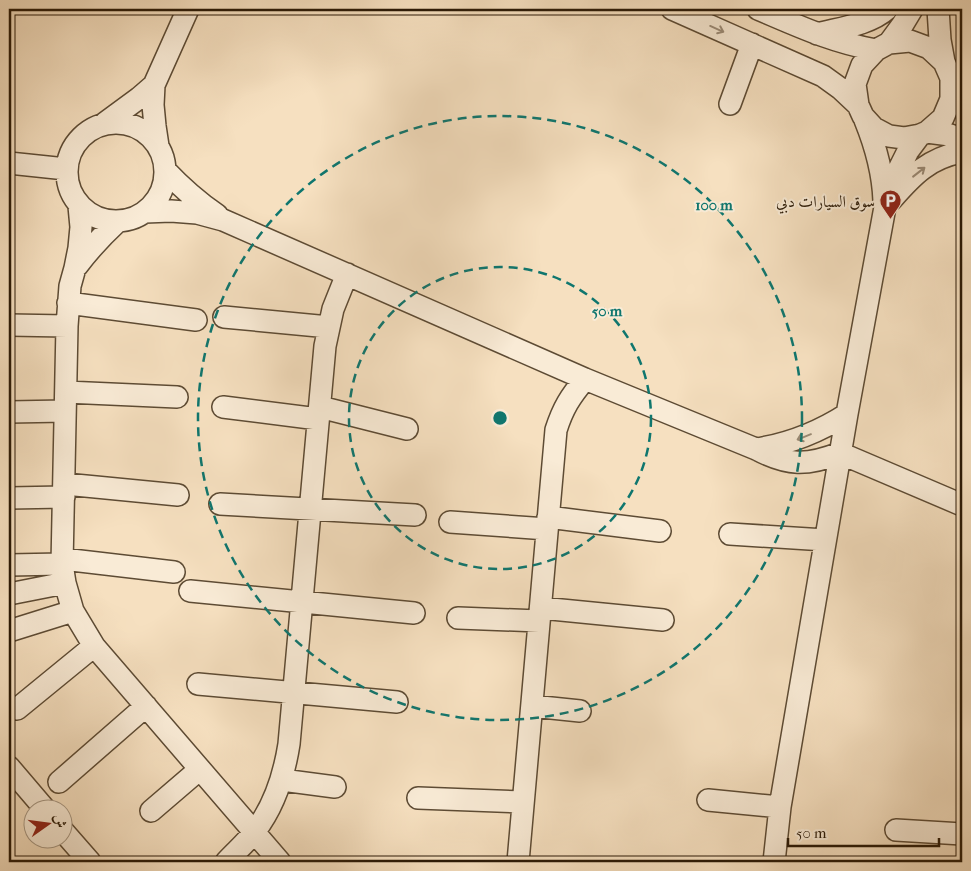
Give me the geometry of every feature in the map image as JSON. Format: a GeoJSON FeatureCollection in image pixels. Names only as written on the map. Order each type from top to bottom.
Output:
{"type":"FeatureCollection","features":[{"type":"Feature","properties":{"kind":"street"},"geometry":{"type":"LineString","coordinates":[[154,84],[154,112],[158,146],[165,170],[164,186],[156,201],[145,212],[132,219],[117,222],[96,218],[80,206],[69,189],[66,169],[70,154],[78,140],[90,129],[105,123],[139,98],[154,84],[188,9]]}},
{"type":"Feature","properties":{"kind":"street"},"geometry":{"type":"LineString","coordinates":[[672,9],[823,76],[841,89],[874,128],[889,136],[904,138],[924,134],[950,135],[962,139]]}},
{"type":"Feature","properties":{"kind":"street"},"geometry":{"type":"LineString","coordinates":[[758,9],[816,34],[854,46],[882,46],[910,41],[916,43],[929,48],[952,76]]}},
{"type":"Feature","properties":{"kind":"street"},"geometry":{"type":"LineString","coordinates":[[816,34],[866,21],[887,9]]}},
{"type":"Feature","properties":{"kind":"street"},"geometry":{"type":"LineString","coordinates":[[885,207],[884,183],[880,160],[873,138],[860,110],[855,84],[862,65],[882,46],[912,9]]}},
{"type":"Feature","properties":{"kind":"street"},"geometry":{"type":"LineString","coordinates":[[774,862],[780,807],[825,540],[885,207],[908,151],[943,118],[951,99],[952,76],[940,40],[938,9]]}},
{"type":"Feature","properties":{"kind":"street"},"geometry":{"type":"LineString","coordinates":[[730,104],[752,44]]}},
{"type":"Feature","properties":{"kind":"street"},"geometry":{"type":"LineString","coordinates":[[105,123],[121,122],[135,126],[148,134],[158,146]]}},
{"type":"Feature","properties":{"kind":"street"},"geometry":{"type":"LineString","coordinates":[[885,207],[915,174],[932,161],[962,152]]}},
{"type":"Feature","properties":{"kind":"street"},"geometry":{"type":"LineString","coordinates":[[9,162],[66,169]]}},
{"type":"Feature","properties":{"kind":"street"},"geometry":{"type":"LineString","coordinates":[[165,170],[202,205],[223,220]]}},
{"type":"Feature","properties":{"kind":"street"},"geometry":{"type":"LineString","coordinates":[[80,206],[79,248],[68,303],[64,491],[63,569],[73,611],[94,646],[280,862]]}},
{"type":"Feature","properties":{"kind":"street"},"geometry":{"type":"LineString","coordinates":[[145,212],[171,210],[197,213],[223,220],[585,379],[772,458],[789,462],[807,463],[824,460],[840,453],[962,505]]}},
{"type":"Feature","properties":{"kind":"street"},"geometry":{"type":"LineString","coordinates":[[75,268],[88,251],[117,222]]}},
{"type":"Feature","properties":{"kind":"street"},"geometry":{"type":"LineString","coordinates":[[226,862],[254,833],[265,816],[282,780],[286,762],[325,346],[334,309],[347,274]]}},
{"type":"Feature","properties":{"kind":"street"},"geometry":{"type":"LineString","coordinates":[[68,303],[196,320]]}},
{"type":"Feature","properties":{"kind":"street"},"geometry":{"type":"LineString","coordinates":[[224,317],[329,327]]}},
{"type":"Feature","properties":{"kind":"street"},"geometry":{"type":"LineString","coordinates":[[9,325],[67,326]]}},
{"type":"Feature","properties":{"kind":"street"},"geometry":{"type":"LineString","coordinates":[[518,862],[556,430],[562,411],[572,394],[585,379]]}},
{"type":"Feature","properties":{"kind":"street"},"geometry":{"type":"LineString","coordinates":[[9,412],[66,401],[177,397]]}},
{"type":"Feature","properties":{"kind":"street"},"geometry":{"type":"LineString","coordinates":[[223,407],[319,413],[407,429]]}},
{"type":"Feature","properties":{"kind":"street"},"geometry":{"type":"LineString","coordinates":[[756,450],[804,437],[847,414]]}},
{"type":"Feature","properties":{"kind":"street"},"geometry":{"type":"LineString","coordinates":[[9,498],[64,491],[178,495]]}},
{"type":"Feature","properties":{"kind":"street"},"geometry":{"type":"LineString","coordinates":[[220,504],[415,515]]}},
{"type":"Feature","properties":{"kind":"street"},"geometry":{"type":"LineString","coordinates":[[450,522],[548,523],[660,531]]}},
{"type":"Feature","properties":{"kind":"street"},"geometry":{"type":"LineString","coordinates":[[730,534],[825,540]]}},
{"type":"Feature","properties":{"kind":"street"},"geometry":{"type":"LineString","coordinates":[[9,565],[63,569],[174,572]]}},
{"type":"Feature","properties":{"kind":"street"},"geometry":{"type":"LineString","coordinates":[[9,594],[63,569]]}},
{"type":"Feature","properties":{"kind":"street"},"geometry":{"type":"LineString","coordinates":[[190,591],[414,613]]}},
{"type":"Feature","properties":{"kind":"street"},"geometry":{"type":"LineString","coordinates":[[9,631],[73,611]]}},
{"type":"Feature","properties":{"kind":"street"},"geometry":{"type":"LineString","coordinates":[[458,618],[540,614],[663,620]]}},
{"type":"Feature","properties":{"kind":"street"},"geometry":{"type":"LineString","coordinates":[[17,709],[94,646]]}},
{"type":"Feature","properties":{"kind":"street"},"geometry":{"type":"LineString","coordinates":[[198,684],[397,702]]}},
{"type":"Feature","properties":{"kind":"street"},"geometry":{"type":"LineString","coordinates":[[59,782],[146,706]]}},
{"type":"Feature","properties":{"kind":"street"},"geometry":{"type":"LineString","coordinates":[[532,706],[580,711]]}},
{"type":"Feature","properties":{"kind":"street"},"geometry":{"type":"LineString","coordinates":[[9,767],[35,798]]}},
{"type":"Feature","properties":{"kind":"street"},"geometry":{"type":"LineString","coordinates":[[151,811],[200,770]]}},
{"type":"Feature","properties":{"kind":"street"},"geometry":{"type":"LineString","coordinates":[[282,780],[335,787]]}},
{"type":"Feature","properties":{"kind":"street"},"geometry":{"type":"LineString","coordinates":[[418,798],[524,802]]}},
{"type":"Feature","properties":{"kind":"street"},"geometry":{"type":"LineString","coordinates":[[708,800],[780,807]]}},
{"type":"Feature","properties":{"kind":"street"},"geometry":{"type":"LineString","coordinates":[[896,830],[962,834]]}},
{"type":"Feature","properties":{"kind":"street"},"geometry":{"type":"LineString","coordinates":[[72,841],[90,862]]}},
{"type":"Feature","properties":{"kind":"place","name":"سوق السيارات دبي"},"geometry":{"type":"Point","coordinates":[891,220]}}]}
